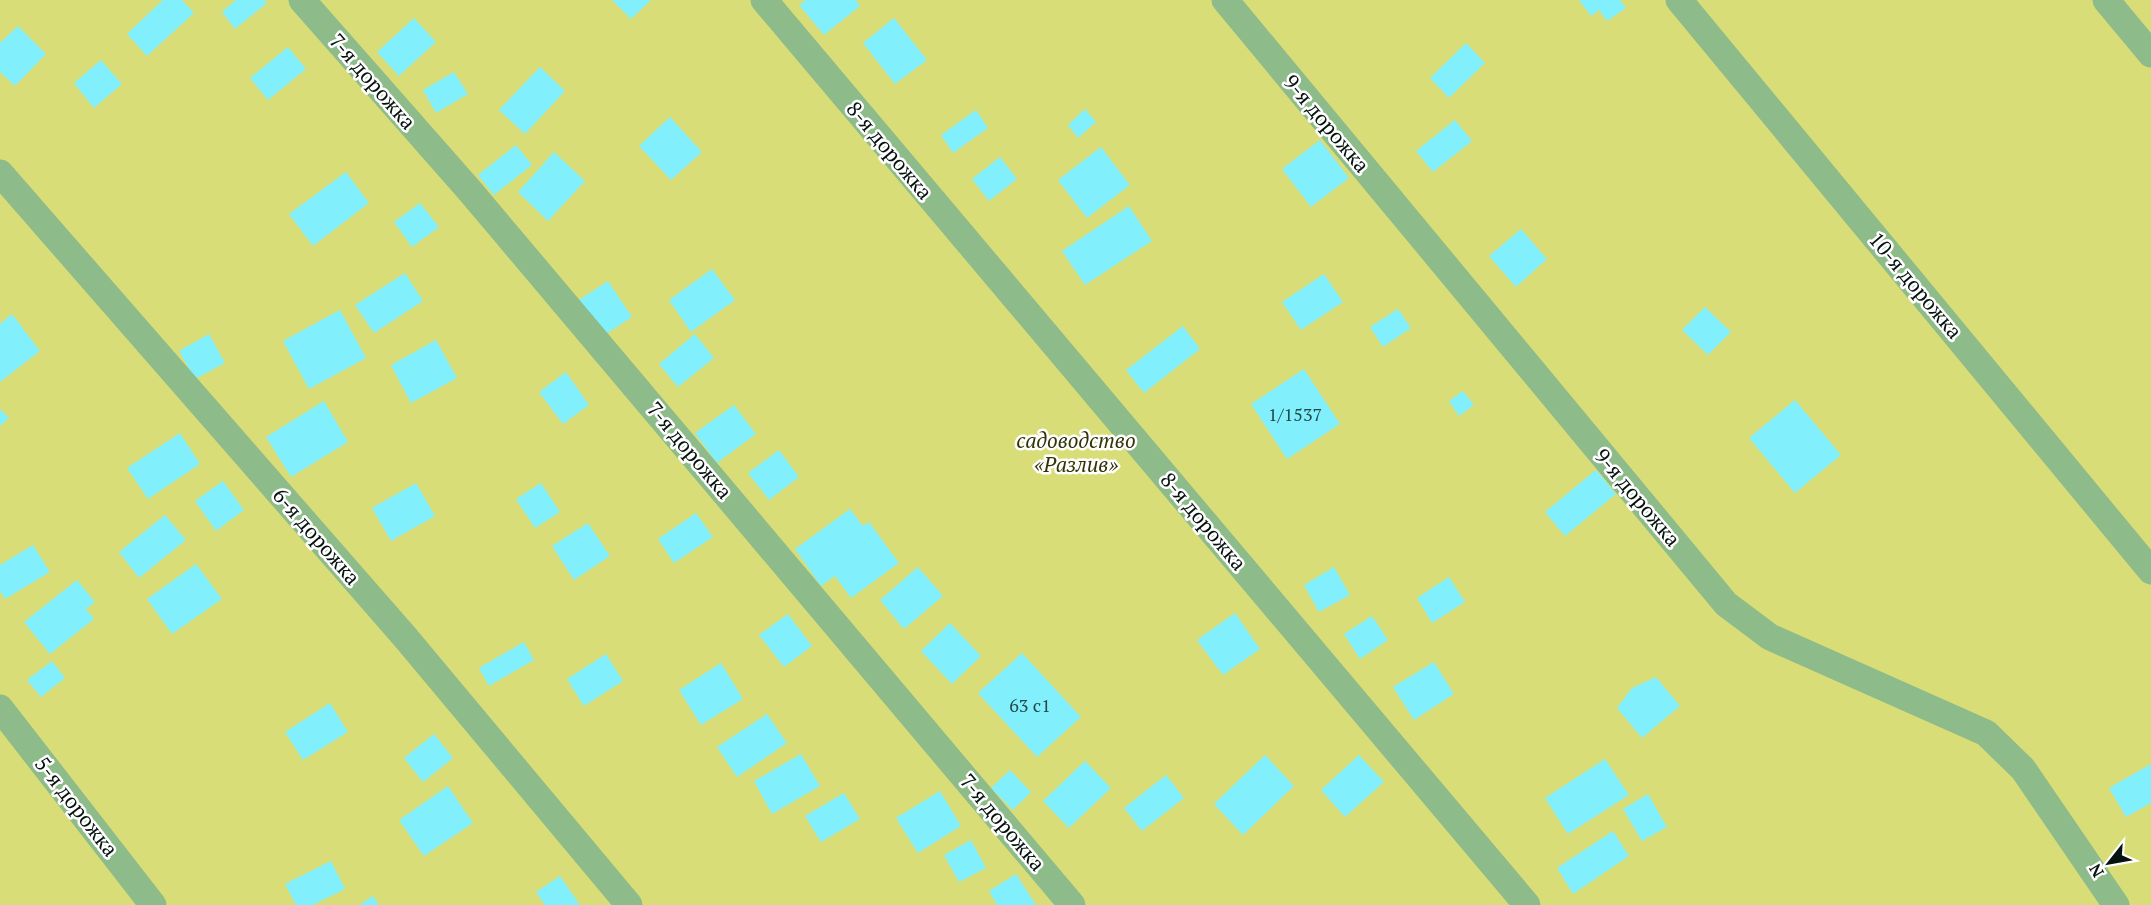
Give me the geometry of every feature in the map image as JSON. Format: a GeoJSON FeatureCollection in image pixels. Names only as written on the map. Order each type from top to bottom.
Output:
{"type":"FeatureCollection","features":[{"type":"Feature","properties":{"kind":"street","name":"7-я дорожка"},"geometry":{"type":"LineString","coordinates":[[302,0],[470,191],[1072,905]]}},
{"type":"Feature","properties":{"kind":"street","name":"8-я дорожка"},"geometry":{"type":"LineString","coordinates":[[764,0],[1527,905]]}},
{"type":"Feature","properties":{"kind":"street","name":"9-я дорожка"},"geometry":{"type":"LineString","coordinates":[[1225,0],[1726,604],[1770,637],[1986,733],[2023,769],[2110,902]]}},
{"type":"Feature","properties":{"kind":"street","name":"10-я дорожка"},"geometry":{"type":"LineString","coordinates":[[1679,0],[2151,571]]}},
{"type":"Feature","properties":{"kind":"street"},"geometry":{"type":"LineString","coordinates":[[2106,0],[2151,54]]}},
{"type":"Feature","properties":{"kind":"street","name":"6-я дорожка"},"geometry":{"type":"LineString","coordinates":[[0,173],[405,637],[629,905]]}},
{"type":"Feature","properties":{"kind":"street","name":"5-я дорожка"},"geometry":{"type":"LineString","coordinates":[[0,708],[153,905]]}},
{"type":"Feature","properties":{"kind":"green space","name":"садоводство «Разлив»"},"geometry":{"type":"Polygon","coordinates":[[[0,0],[2151,0],[2151,905],[0,905],[0,0]]]}},
{"type":"Feature","properties":{"kind":"building"},"geometry":{"type":"Polygon","coordinates":[[[163,0],[182,0],[194,13],[147,56],[127,34],[163,0]]]}},
{"type":"Feature","properties":{"kind":"building"},"geometry":{"type":"Polygon","coordinates":[[[236,0],[264,0],[267,3],[235,29],[222,12],[236,0]]]}},
{"type":"Feature","properties":{"kind":"building"},"geometry":{"type":"Polygon","coordinates":[[[612,0],[651,0],[631,19],[612,0]]]}},
{"type":"Feature","properties":{"kind":"building"},"geometry":{"type":"Polygon","coordinates":[[[806,0],[856,0],[860,6],[824,35],[799,5],[806,0]]]}},
{"type":"Feature","properties":{"kind":"building"},"geometry":{"type":"Polygon","coordinates":[[[1579,0],[1620,0],[1626,8],[1607,21],[1599,10],[1591,16],[1579,0]]]}},
{"type":"Feature","properties":{"kind":"building"},"geometry":{"type":"Polygon","coordinates":[[[414,18],[436,42],[399,76],[377,52],[414,18]]]}},
{"type":"Feature","properties":{"kind":"building"},"geometry":{"type":"Polygon","coordinates":[[[894,18],[927,60],[895,84],[863,43],[894,18]]]}},
{"type":"Feature","properties":{"kind":"building"},"geometry":{"type":"Polygon","coordinates":[[[18,26],[46,54],[15,86],[0,72],[0,43],[18,26]]]}},
{"type":"Feature","properties":{"kind":"building"},"geometry":{"type":"Polygon","coordinates":[[[1466,43],[1485,63],[1449,98],[1430,78],[1466,43]]]}},
{"type":"Feature","properties":{"kind":"building"},"geometry":{"type":"Polygon","coordinates":[[[288,47],[306,69],[268,100],[250,78],[288,47]]]}},
{"type":"Feature","properties":{"kind":"building"},"geometry":{"type":"Polygon","coordinates":[[[101,60],[122,84],[94,108],[74,83],[101,60]]]}},
{"type":"Feature","properties":{"kind":"building"},"geometry":{"type":"Polygon","coordinates":[[[540,67],[565,91],[525,134],[499,110],[540,67]]]}},
{"type":"Feature","properties":{"kind":"building"},"geometry":{"type":"Polygon","coordinates":[[[454,72],[468,94],[436,113],[423,90],[454,72]]]}},
{"type":"Feature","properties":{"kind":"building"},"geometry":{"type":"Polygon","coordinates":[[[1085,109],[1096,122],[1078,138],[1068,125],[1085,109]]]}},
{"type":"Feature","properties":{"kind":"building"},"geometry":{"type":"Polygon","coordinates":[[[976,110],[988,128],[953,153],[941,135],[976,110]]]}},
{"type":"Feature","properties":{"kind":"building"},"geometry":{"type":"Polygon","coordinates":[[[670,117],[702,152],[671,180],[639,146],[670,117]]]}},
{"type":"Feature","properties":{"kind":"building"},"geometry":{"type":"Polygon","coordinates":[[[1455,120],[1472,141],[1433,172],[1416,151],[1455,120]]]}},
{"type":"Feature","properties":{"kind":"building"},"geometry":{"type":"Polygon","coordinates":[[[1320,140],[1349,178],[1311,207],[1282,169],[1320,140]]]}},
{"type":"Feature","properties":{"kind":"building"},"geometry":{"type":"Polygon","coordinates":[[[516,145],[532,165],[494,195],[478,175],[516,145]]]}},
{"type":"Feature","properties":{"kind":"building"},"geometry":{"type":"Polygon","coordinates":[[[1101,147],[1130,185],[1087,218],[1058,180],[1101,147]]]}},
{"type":"Feature","properties":{"kind":"building"},"geometry":{"type":"Polygon","coordinates":[[[554,152],[585,181],[548,221],[518,192],[554,152]]]}},
{"type":"Feature","properties":{"kind":"building"},"geometry":{"type":"Polygon","coordinates":[[[1000,157],[1017,179],[989,201],[972,179],[1000,157]]]}},
{"type":"Feature","properties":{"kind":"building"},"geometry":{"type":"Polygon","coordinates":[[[346,172],[369,203],[313,246],[289,214],[346,172]]]}},
{"type":"Feature","properties":{"kind":"building"},"geometry":{"type":"Polygon","coordinates":[[[420,203],[439,227],[412,247],[394,222],[420,203]]]}},
{"type":"Feature","properties":{"kind":"building"},"geometry":{"type":"Polygon","coordinates":[[[1129,206],[1152,241],[1085,285],[1062,251],[1129,206]]]}},
{"type":"Feature","properties":{"kind":"building"},"geometry":{"type":"Polygon","coordinates":[[[1521,229],[1547,259],[1516,287],[1489,256],[1521,229]]]}},
{"type":"Feature","properties":{"kind":"building"},"geometry":{"type":"Polygon","coordinates":[[[712,269],[735,300],[691,332],[669,300],[712,269]]]}},
{"type":"Feature","properties":{"kind":"building"},"geometry":{"type":"Polygon","coordinates":[[[405,273],[423,301],[374,333],[355,305],[405,273]]]}},
{"type":"Feature","properties":{"kind":"building"},"geometry":{"type":"Polygon","coordinates":[[[1324,274],[1343,302],[1301,330],[1282,302],[1324,274]]]}},
{"type":"Feature","properties":{"kind":"building"},"geometry":{"type":"Polygon","coordinates":[[[608,281],[632,317],[603,336],[579,300],[608,281]]]}},
{"type":"Feature","properties":{"kind":"building"},"geometry":{"type":"Polygon","coordinates":[[[1705,307],[1731,332],[1708,355],[1682,330],[1705,307]]]}},
{"type":"Feature","properties":{"kind":"building"},"geometry":{"type":"Polygon","coordinates":[[[1398,309],[1411,328],[1383,347],[1370,327],[1398,309]]]}},
{"type":"Feature","properties":{"kind":"building"},"geometry":{"type":"Polygon","coordinates":[[[340,310],[366,358],[309,389],[283,341],[340,310]]]}},
{"type":"Feature","properties":{"kind":"building"},"geometry":{"type":"Polygon","coordinates":[[[12,314],[40,351],[0,382],[0,324],[12,314]]]}},
{"type":"Feature","properties":{"kind":"building"},"geometry":{"type":"Polygon","coordinates":[[[1183,326],[1200,349],[1144,393],[1126,370],[1183,326]]]}},
{"type":"Feature","properties":{"kind":"building"},"geometry":{"type":"Polygon","coordinates":[[[209,334],[225,363],[195,379],[179,351],[209,334]]]}},
{"type":"Feature","properties":{"kind":"building"},"geometry":{"type":"Polygon","coordinates":[[[695,334],[714,358],[678,387],[659,364],[695,334]]]}},
{"type":"Feature","properties":{"kind":"building"},"geometry":{"type":"Polygon","coordinates":[[[436,340],[457,378],[411,403],[391,365],[436,340]]]}},
{"type":"Feature","properties":{"kind":"building"},"geometry":{"type":"Polygon","coordinates":[[[1304,369],[1340,424],[1287,459],[1251,404],[1304,369]]]}},
{"type":"Feature","properties":{"kind":"building"},"geometry":{"type":"Polygon","coordinates":[[[566,372],[589,405],[563,424],[539,392],[566,372]]]}},
{"type":"Feature","properties":{"kind":"building"},"geometry":{"type":"Polygon","coordinates":[[[1463,391],[1474,405],[1459,416],[1449,401],[1463,391]]]}},
{"type":"Feature","properties":{"kind":"building"},"geometry":{"type":"Polygon","coordinates":[[[1795,400],[1841,455],[1795,493],[1749,438],[1795,400]]]}},
{"type":"Feature","properties":{"kind":"building"},"geometry":{"type":"Polygon","coordinates":[[[324,401],[348,442],[291,477],[266,437],[324,401]]]}},
{"type":"Feature","properties":{"kind":"building"},"geometry":{"type":"Polygon","coordinates":[[[734,405],[756,434],[717,463],[695,433],[734,405]]]}},
{"type":"Feature","properties":{"kind":"building"},"geometry":{"type":"Polygon","coordinates":[[[0,409],[9,418],[0,426],[0,409]]]}},
{"type":"Feature","properties":{"kind":"building"},"geometry":{"type":"Polygon","coordinates":[[[180,433],[200,464],[148,499],[127,468],[180,433]]]}},
{"type":"Feature","properties":{"kind":"building"},"geometry":{"type":"Polygon","coordinates":[[[779,450],[799,477],[769,500],[748,473],[779,450]]]}},
{"type":"Feature","properties":{"kind":"building"},"geometry":{"type":"Polygon","coordinates":[[[1596,470],[1616,494],[1565,536],[1545,512],[1596,470]]]}},
{"type":"Feature","properties":{"kind":"building"},"geometry":{"type":"Polygon","coordinates":[[[223,481],[244,510],[216,531],[195,501],[223,481]]]}},
{"type":"Feature","properties":{"kind":"building"},"geometry":{"type":"Polygon","coordinates":[[[416,483],[435,516],[391,541],[372,508],[416,483]]]}},
{"type":"Feature","properties":{"kind":"building"},"geometry":{"type":"Polygon","coordinates":[[[541,483],[560,512],[535,528],[516,499],[541,483]]]}},
{"type":"Feature","properties":{"kind":"building"},"geometry":{"type":"Polygon","coordinates":[[[850,509],[863,526],[869,522],[899,563],[851,598],[835,576],[821,586],[795,549],[850,509]]]}},
{"type":"Feature","properties":{"kind":"building"},"geometry":{"type":"Polygon","coordinates":[[[696,513],[713,537],[674,563],[658,539],[696,513]]]}},
{"type":"Feature","properties":{"kind":"building"},"geometry":{"type":"Polygon","coordinates":[[[165,515],[186,540],[139,578],[119,552],[165,515]]]}},
{"type":"Feature","properties":{"kind":"building"},"geometry":{"type":"Polygon","coordinates":[[[588,523],[610,556],[574,580],[552,546],[588,523]]]}},
{"type":"Feature","properties":{"kind":"building"},"geometry":{"type":"Polygon","coordinates":[[[33,545],[50,572],[5,599],[0,591],[0,565],[33,545]]]}},
{"type":"Feature","properties":{"kind":"building"},"geometry":{"type":"Polygon","coordinates":[[[196,564],[222,599],[172,634],[147,599],[196,564]]]}},
{"type":"Feature","properties":{"kind":"building"},"geometry":{"type":"Polygon","coordinates":[[[918,567],[943,596],[904,629],[880,600],[918,567]]]}},
{"type":"Feature","properties":{"kind":"building"},"geometry":{"type":"Polygon","coordinates":[[[1334,567],[1350,595],[1319,612],[1304,585],[1334,567]]]}},
{"type":"Feature","properties":{"kind":"building"},"geometry":{"type":"Polygon","coordinates":[[[1449,577],[1465,602],[1432,623],[1417,598],[1449,577]]]}},
{"type":"Feature","properties":{"kind":"building"},"geometry":{"type":"Polygon","coordinates":[[[77,580],[95,602],[86,609],[94,619],[50,654],[24,622],[77,580]]]}},
{"type":"Feature","properties":{"kind":"building"},"geometry":{"type":"Polygon","coordinates":[[[1235,613],[1260,649],[1223,675],[1197,640],[1235,613]]]}},
{"type":"Feature","properties":{"kind":"building"},"geometry":{"type":"Polygon","coordinates":[[[788,614],[812,646],[784,667],[759,635],[788,614]]]}},
{"type":"Feature","properties":{"kind":"building"},"geometry":{"type":"Polygon","coordinates":[[[1372,616],[1388,640],[1360,659],[1344,634],[1372,616]]]}},
{"type":"Feature","properties":{"kind":"building"},"geometry":{"type":"Polygon","coordinates":[[[950,623],[981,656],[952,684],[921,651],[950,623]]]}},
{"type":"Feature","properties":{"kind":"building"},"geometry":{"type":"Polygon","coordinates":[[[524,642],[534,660],[489,686],[479,668],[524,642]]]}},
{"type":"Feature","properties":{"kind":"building"},"geometry":{"type":"Polygon","coordinates":[[[1022,653],[1081,717],[1037,757],[978,693],[1022,653]]]}},
{"type":"Feature","properties":{"kind":"building"},"geometry":{"type":"Polygon","coordinates":[[[606,654],[623,681],[584,706],[567,679],[606,654]]]}},
{"type":"Feature","properties":{"kind":"building"},"geometry":{"type":"Polygon","coordinates":[[[52,661],[65,678],[41,697],[27,680],[52,661]]]}},
{"type":"Feature","properties":{"kind":"building"},"geometry":{"type":"Polygon","coordinates":[[[1434,662],[1454,694],[1414,720],[1393,687],[1434,662]]]}},
{"type":"Feature","properties":{"kind":"building"},"geometry":{"type":"Polygon","coordinates":[[[721,663],[743,699],[701,725],[679,690],[721,663]]]}},
{"type":"Feature","properties":{"kind":"building"},"geometry":{"type":"Polygon","coordinates":[[[1656,677],[1680,706],[1642,738],[1617,708],[1632,688],[1656,677]]]}},
{"type":"Feature","properties":{"kind":"building"},"geometry":{"type":"Polygon","coordinates":[[[330,703],[348,732],[303,760],[285,732],[330,703]]]}},
{"type":"Feature","properties":{"kind":"building"},"geometry":{"type":"Polygon","coordinates":[[[767,714],[787,743],[737,777],[717,747],[767,714]]]}},
{"type":"Feature","properties":{"kind":"building"},"geometry":{"type":"Polygon","coordinates":[[[434,734],[453,758],[423,782],[404,758],[434,734]]]}},
{"type":"Feature","properties":{"kind":"building"},"geometry":{"type":"Polygon","coordinates":[[[801,754],[820,786],[772,814],[754,781],[801,754]]]}},
{"type":"Feature","properties":{"kind":"building"},"geometry":{"type":"Polygon","coordinates":[[[1265,755],[1294,786],[1243,835],[1214,804],[1265,755]]]}},
{"type":"Feature","properties":{"kind":"building"},"geometry":{"type":"Polygon","coordinates":[[[1359,755],[1384,782],[1345,817],[1321,790],[1359,755]]]}},
{"type":"Feature","properties":{"kind":"building"},"geometry":{"type":"Polygon","coordinates":[[[1605,759],[1629,795],[1568,834],[1545,798],[1605,759]]]}},
{"type":"Feature","properties":{"kind":"building"},"geometry":{"type":"Polygon","coordinates":[[[1085,761],[1111,788],[1069,828],[1043,801],[1085,761]]]}},
{"type":"Feature","properties":{"kind":"building"},"geometry":{"type":"Polygon","coordinates":[[[2151,764],[2151,803],[2126,817],[2109,788],[2151,764]]]}},
{"type":"Feature","properties":{"kind":"building"},"geometry":{"type":"Polygon","coordinates":[[[1010,770],[1031,792],[1013,810],[991,788],[1010,770]]]}},
{"type":"Feature","properties":{"kind":"building"},"geometry":{"type":"Polygon","coordinates":[[[1166,775],[1184,798],[1142,831],[1124,808],[1166,775]]]}},
{"type":"Feature","properties":{"kind":"building"},"geometry":{"type":"Polygon","coordinates":[[[448,786],[473,823],[424,856],[399,820],[448,786]]]}},
{"type":"Feature","properties":{"kind":"building"},"geometry":{"type":"Polygon","coordinates":[[[940,791],[961,826],[918,853],[896,818],[940,791]]]}},
{"type":"Feature","properties":{"kind":"building"},"geometry":{"type":"Polygon","coordinates":[[[844,793],[860,819],[821,842],[805,816],[844,793]]]}},
{"type":"Feature","properties":{"kind":"building"},"geometry":{"type":"Polygon","coordinates":[[[1648,794],[1667,827],[1642,841],[1623,809],[1648,794]]]}},
{"type":"Feature","properties":{"kind":"building"},"geometry":{"type":"Polygon","coordinates":[[[1613,831],[1629,856],[1573,894],[1557,868],[1613,831]]]}},
{"type":"Feature","properties":{"kind":"building"},"geometry":{"type":"Polygon","coordinates":[[[971,840],[986,868],[959,882],[944,855],[971,840]]]}},
{"type":"Feature","properties":{"kind":"building"},"geometry":{"type":"Polygon","coordinates":[[[331,861],[345,889],[313,905],[296,905],[285,884],[331,861]]]}},
{"type":"Feature","properties":{"kind":"building"},"geometry":{"type":"Polygon","coordinates":[[[1016,874],[1036,905],[997,905],[989,891],[1016,874]]]}},
{"type":"Feature","properties":{"kind":"building"},"geometry":{"type":"Polygon","coordinates":[[[560,876],[580,905],[545,905],[536,892],[560,876]]]}},
{"type":"Feature","properties":{"kind":"building"},"geometry":{"type":"Polygon","coordinates":[[[373,896],[379,905],[359,905],[373,896]]]}}]}
